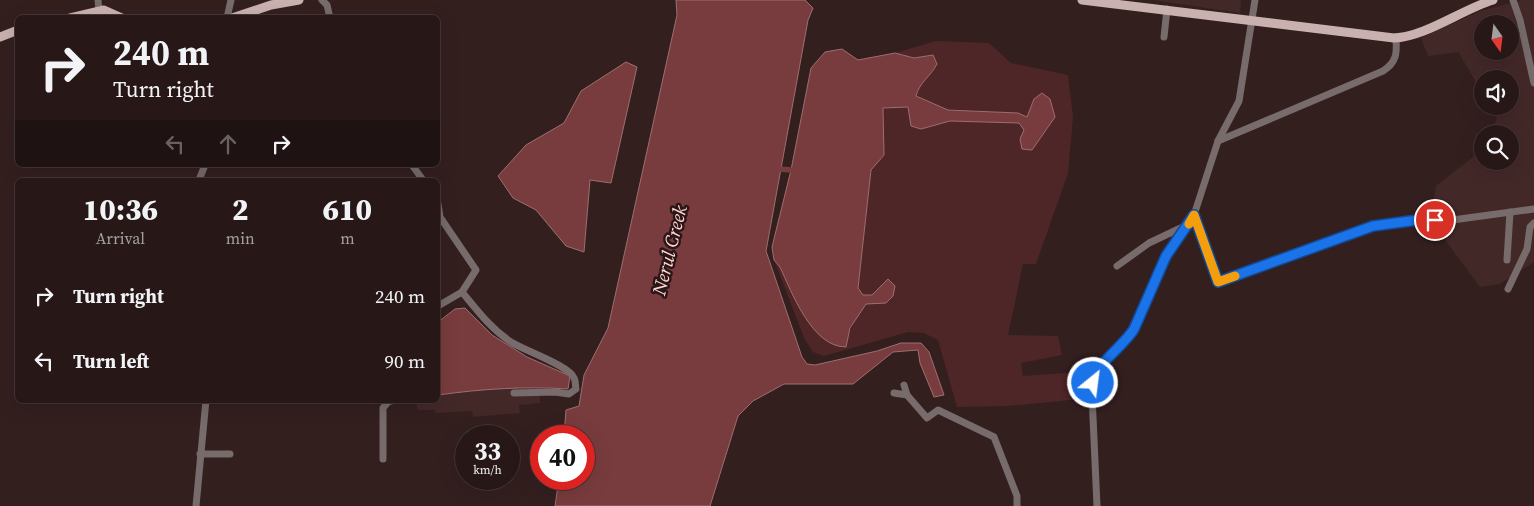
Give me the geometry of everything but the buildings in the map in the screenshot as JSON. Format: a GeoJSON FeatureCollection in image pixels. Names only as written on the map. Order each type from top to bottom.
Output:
{"type":"FeatureCollection","features":[{"type":"Feature","properties":{"kind":"main road"},"geometry":{"type":"LineString","coordinates":[[241,15],[271,5],[299,0]]}},
{"type":"Feature","properties":{"kind":"main road"},"geometry":{"type":"LineString","coordinates":[[1082,0],[1396,38],[1412,36],[1464,10],[1494,0]]}},
{"type":"Feature","properties":{"kind":"main road"},"geometry":{"type":"LineString","coordinates":[[82,15],[104,10],[115,15]]}},
{"type":"Feature","properties":{"kind":"main road"},"geometry":{"type":"LineString","coordinates":[[0,37],[15,31]]}},
{"type":"Feature","properties":{"kind":"street"},"geometry":{"type":"LineString","coordinates":[[98,0],[99,11]]}},
{"type":"Feature","properties":{"kind":"street"},"geometry":{"type":"LineString","coordinates":[[228,15],[231,0]]}},
{"type":"Feature","properties":{"kind":"street"},"geometry":{"type":"LineString","coordinates":[[322,0],[327,5],[329,15]]}},
{"type":"Feature","properties":{"kind":"street"},"geometry":{"type":"LineString","coordinates":[[1097,506],[1092,395],[1094,377],[1134,329],[1166,256],[1190,224],[1194,215],[1218,141],[1238,101],[1255,0]]}},
{"type":"Feature","properties":{"kind":"street"},"geometry":{"type":"LineString","coordinates":[[1513,0],[1532,59],[1534,83]]}},
{"type":"Feature","properties":{"kind":"street"},"geometry":{"type":"LineString","coordinates":[[1164,37],[1167,9]]}},
{"type":"Feature","properties":{"kind":"street"},"geometry":{"type":"LineString","coordinates":[[1218,141],[1383,71],[1392,64],[1397,56],[1396,38]]}},
{"type":"Feature","properties":{"kind":"street"},"geometry":{"type":"LineString","coordinates":[[413,167],[422,178]]}},
{"type":"Feature","properties":{"kind":"street"},"geometry":{"type":"LineString","coordinates":[[1194,215],[1218,282],[1373,226],[1425,219],[1446,221],[1534,209]]}},
{"type":"Feature","properties":{"kind":"street"},"geometry":{"type":"LineString","coordinates":[[1507,260],[1510,212]]}},
{"type":"Feature","properties":{"kind":"street"},"geometry":{"type":"LineString","coordinates":[[440,217],[476,270],[462,292],[440,305]]}},
{"type":"Feature","properties":{"kind":"street"},"geometry":{"type":"LineString","coordinates":[[1508,289],[1527,249],[1530,227],[1534,223]]}},
{"type":"Feature","properties":{"kind":"street"},"geometry":{"type":"LineString","coordinates":[[1117,266],[1149,244],[1190,224]]}},
{"type":"Feature","properties":{"kind":"street"},"geometry":{"type":"LineString","coordinates":[[462,292],[485,321],[511,342],[553,362],[575,378],[576,389],[569,394],[554,392],[514,393]]}},
{"type":"Feature","properties":{"kind":"street"},"geometry":{"type":"LineString","coordinates":[[904,385],[907,395],[927,418],[938,410],[994,437],[1017,496],[1017,506]]}},
{"type":"Feature","properties":{"kind":"street"},"geometry":{"type":"LineString","coordinates":[[894,393],[907,395]]}},
{"type":"Feature","properties":{"kind":"street"},"geometry":{"type":"LineString","coordinates":[[196,506],[206,403]]}},
{"type":"Feature","properties":{"kind":"street"},"geometry":{"type":"LineString","coordinates":[[382,459],[384,408],[387,403]]}},
{"type":"Feature","properties":{"kind":"street"},"geometry":{"type":"LineString","coordinates":[[200,454],[230,454]]}},
{"type":"Feature","properties":{"kind":"shaded area"},"geometry":{"type":"Polygon","coordinates":[[[1153,0],[1241,0],[1240,13],[1153,0]]]}},
{"type":"Feature","properties":{"kind":"shaded area"},"geometry":{"type":"Polygon","coordinates":[[[1522,0],[1534,0],[1534,262],[1500,284],[1480,287],[1431,221],[1436,186],[1474,156],[1474,170],[1519,170],[1519,125],[1494,125],[1497,118],[1496,115],[1519,115],[1519,70],[1474,70],[1474,79],[1458,52],[1428,56],[1421,38],[1480,11],[1522,0]]]}},
{"type":"Feature","properties":{"kind":"shaded area"},"geometry":{"type":"Polygon","coordinates":[[[936,41],[989,43],[1011,63],[1068,75],[1073,117],[1068,173],[1036,264],[1023,264],[1008,335],[1058,336],[1062,355],[1021,363],[1023,376],[1067,373],[1071,400],[1007,406],[957,407],[938,340],[924,333],[908,332],[824,356],[813,352],[805,340],[774,260],[846,347],[852,327],[861,310],[888,280],[873,295],[863,295],[858,288],[871,169],[884,155],[883,108],[908,107],[921,129],[950,121],[1019,123],[1024,130],[1020,139],[1022,149],[1034,99],[1027,117],[1018,113],[947,109],[916,96],[936,64],[933,55],[914,58],[895,53],[936,41]]]}},
{"type":"Feature","properties":{"kind":"shaded area"},"geometry":{"type":"Polygon","coordinates":[[[539,387],[540,403],[519,405],[520,413],[473,417],[472,411],[436,413],[435,410],[417,410],[417,403],[440,403],[440,395],[471,390],[539,387]]]}},
{"type":"Feature","properties":{"kind":"water","name":"Nerul Creek"},"geometry":{"type":"Polygon","coordinates":[[[676,0],[805,0],[813,8],[808,20],[766,251],[802,357],[807,364],[815,365],[877,351],[901,343],[921,343],[929,352],[944,395],[934,397],[920,363],[918,350],[893,352],[853,384],[784,384],[753,401],[738,416],[710,506],[555,506],[557,490],[595,490],[595,425],[565,425],[566,410],[579,406],[584,375],[608,328],[677,15],[676,0]]]}},
{"type":"Feature","properties":{"kind":"water"},"geometry":{"type":"Polygon","coordinates":[[[842,49],[858,60],[895,53],[914,58],[933,55],[937,64],[920,87],[916,96],[948,110],[1018,113],[1027,117],[1034,99],[1042,93],[1050,99],[1055,117],[1032,150],[1022,149],[1020,139],[1024,130],[1019,123],[950,121],[921,129],[911,126],[908,107],[883,108],[884,155],[871,170],[858,288],[863,295],[872,295],[888,279],[895,286],[893,296],[886,303],[866,304],[850,328],[846,347],[834,345],[813,329],[797,304],[780,267],[774,260],[772,247],[791,170],[811,68],[825,52],[842,49]]]}},
{"type":"Feature","properties":{"kind":"water"},"geometry":{"type":"Polygon","coordinates":[[[626,62],[637,67],[611,183],[590,180],[584,252],[566,246],[536,210],[513,198],[498,176],[526,145],[564,123],[581,91],[626,62]]]}},
{"type":"Feature","properties":{"kind":"water"},"geometry":{"type":"Polygon","coordinates":[[[465,308],[492,335],[527,357],[570,376],[568,389],[503,389],[440,395],[440,320],[455,309],[465,308]]]}},
{"type":"Feature","properties":{"kind":"waterway"},"geometry":{"type":"LineString","coordinates":[[779,169],[791,170]]}},
{"type":"Feature","properties":{"kind":"slow traffic"},"geometry":{"type":"LineString","coordinates":[[1189,224],[1194,215],[1218,282],[1235,276]]}},
{"type":"Feature","properties":{"kind":"route"},"geometry":{"type":"LineString","coordinates":[[1093,383],[1094,377],[1108,358],[1128,338],[1134,329],[1158,270],[1176,241],[1190,224],[1194,215],[1218,282],[1373,226],[1425,219],[1435,220]]}}]}
